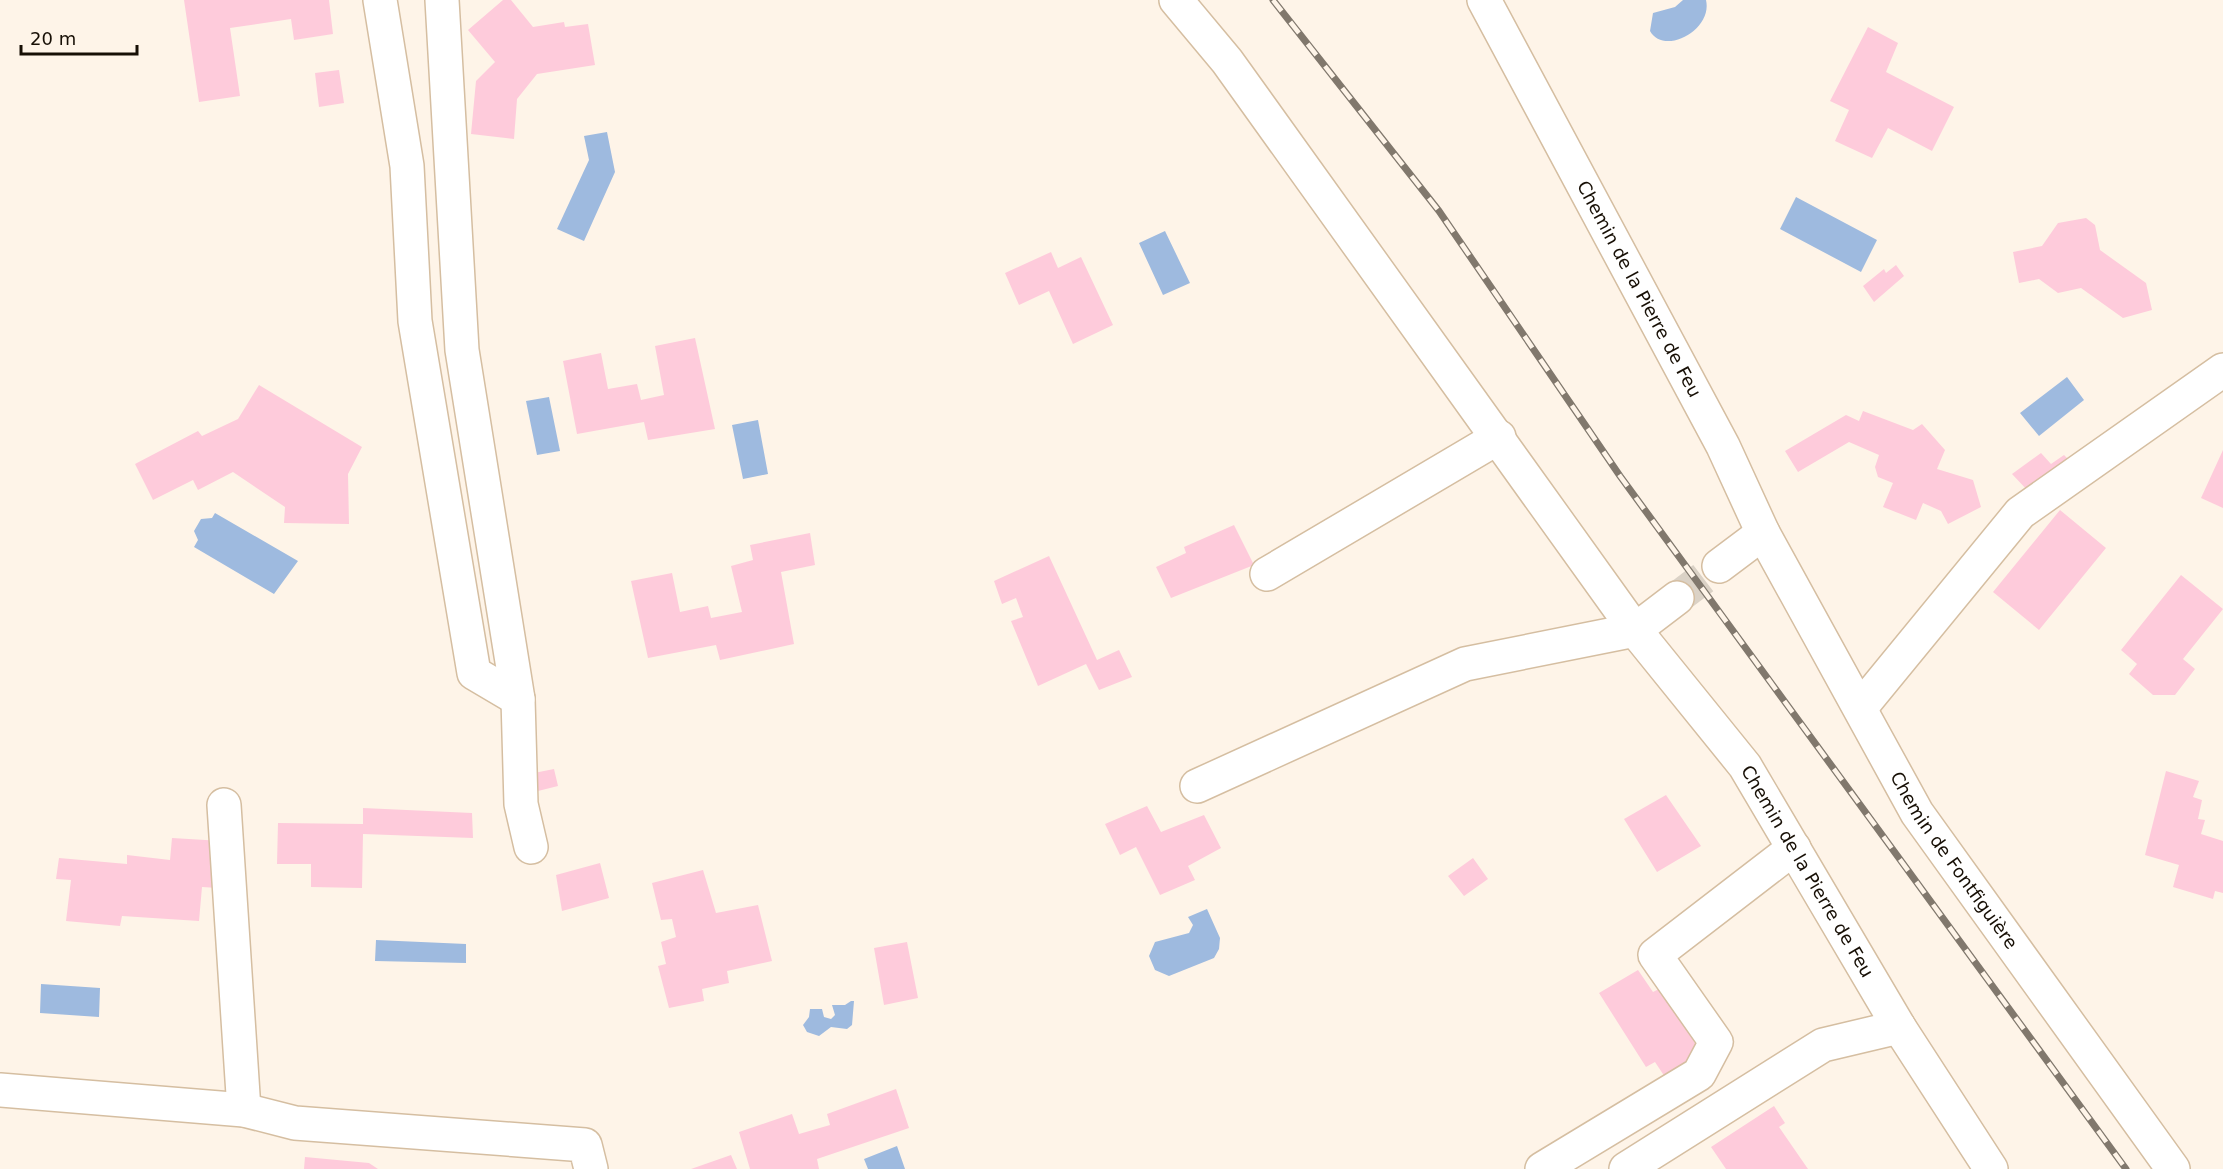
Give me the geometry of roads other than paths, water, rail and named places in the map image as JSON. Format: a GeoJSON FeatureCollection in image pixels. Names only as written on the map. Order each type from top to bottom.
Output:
{"type":"FeatureCollection","features":[{"type":"Feature","properties":{"kind":"street"},"geometry":{"type":"LineString","coordinates":[[380,0],[407,166],[415,321],[474,673],[518,699]]}},
{"type":"Feature","properties":{"kind":"street"},"geometry":{"type":"LineString","coordinates":[[442,0],[462,350],[518,699],[521,804],[531,847]]}},
{"type":"Feature","properties":{"kind":"street","name":"Chemin de la Pierre de Feu"},"geometry":{"type":"LineString","coordinates":[[1176,0],[1233,69],[1499,437],[1635,630],[1745,766],[1899,1027],[1991,1169]]}},
{"type":"Feature","properties":{"kind":"street","name":"Chemin de la Pierre de Feu"},"geometry":{"type":"LineString","coordinates":[[1484,0],[1723,446],[1763,533]]}},
{"type":"Feature","properties":{"kind":"street"},"geometry":{"type":"LineString","coordinates":[[1861,707],[2020,513],[2223,370]]}},
{"type":"Feature","properties":{"kind":"street"},"geometry":{"type":"LineString","coordinates":[[1267,574],[1499,437]]}},
{"type":"Feature","properties":{"kind":"street"},"geometry":{"type":"LineString","coordinates":[[1719,566],[1763,533]]}},
{"type":"Feature","properties":{"kind":"street","name":"Chemin de Fontfiguière"},"geometry":{"type":"LineString","coordinates":[[1763,533],[1861,707],[1917,813],[2173,1169]]}},
{"type":"Feature","properties":{"kind":"street"},"geometry":{"type":"LineString","coordinates":[[1197,786],[1465,664],[1635,630],[1677,598]]}},
{"type":"Feature","properties":{"kind":"street"},"geometry":{"type":"LineString","coordinates":[[224,805],[244,1110]]}},
{"type":"Feature","properties":{"kind":"street"},"geometry":{"type":"LineString","coordinates":[[1542,1169],[1700,1074],[1716,1042],[1655,955],[1794,848]]}},
{"type":"Feature","properties":{"kind":"street"},"geometry":{"type":"LineString","coordinates":[[1626,1169],[1823,1045],[1899,1027]]}},
{"type":"Feature","properties":{"kind":"street"},"geometry":{"type":"LineString","coordinates":[[0,1090],[244,1110],[295,1123],[585,1144],[591,1169]]}},
{"type":"Feature","properties":{"kind":"water"},"geometry":{"type":"Polygon","coordinates":[[[1683,0],[1706,0],[1706,11],[1702,21],[1695,30],[1676,40],[1666,41],[1657,38],[1650,31],[1653,13],[1675,7],[1683,0]]]}},
{"type":"Feature","properties":{"kind":"water"},"geometry":{"type":"Polygon","coordinates":[[[607,132],[615,172],[584,241],[557,229],[589,160],[584,136],[607,132]]]}},
{"type":"Feature","properties":{"kind":"water"},"geometry":{"type":"Polygon","coordinates":[[[1796,197],[1877,240],[1861,272],[1780,229],[1796,197]]]}},
{"type":"Feature","properties":{"kind":"water"},"geometry":{"type":"Polygon","coordinates":[[[1165,231],[1190,283],[1163,295],[1139,243],[1165,231]]]}},
{"type":"Feature","properties":{"kind":"water"},"geometry":{"type":"Polygon","coordinates":[[[2067,377],[2084,400],[2039,436],[2020,413],[2067,377]]]}},
{"type":"Feature","properties":{"kind":"water"},"geometry":{"type":"Polygon","coordinates":[[[549,397],[560,451],[537,455],[526,401],[549,397]]]}},
{"type":"Feature","properties":{"kind":"water"},"geometry":{"type":"Polygon","coordinates":[[[758,420],[768,474],[743,479],[732,425],[758,420]]]}},
{"type":"Feature","properties":{"kind":"water"},"geometry":{"type":"Polygon","coordinates":[[[215,513],[298,561],[274,594],[194,547],[198,540],[194,531],[201,519],[212,518],[215,513]]]}},
{"type":"Feature","properties":{"kind":"water"},"geometry":{"type":"Polygon","coordinates":[[[1207,909],[1220,938],[1219,949],[1214,958],[1169,976],[1155,970],[1149,956],[1155,942],[1189,933],[1193,925],[1188,917],[1207,909]]]}},
{"type":"Feature","properties":{"kind":"water"},"geometry":{"type":"Polygon","coordinates":[[[376,940],[466,944],[466,963],[375,961],[376,940]]]}},
{"type":"Feature","properties":{"kind":"water"},"geometry":{"type":"Polygon","coordinates":[[[41,984],[100,988],[99,1017],[40,1013],[41,984]]]}},
{"type":"Feature","properties":{"kind":"water"},"geometry":{"type":"Polygon","coordinates":[[[854,1001],[852,1025],[847,1029],[831,1027],[819,1036],[807,1032],[803,1025],[809,1017],[810,1009],[822,1009],[824,1017],[831,1019],[835,1015],[832,1005],[845,1005],[854,1001]]]}},
{"type":"Feature","properties":{"kind":"water"},"geometry":{"type":"Polygon","coordinates":[[[897,1146],[905,1169],[868,1169],[864,1159],[897,1146]]]}},
{"type":"Feature","properties":{"kind":"tunnel"},"geometry":{"type":"LineString","coordinates":[[1677,598],[1719,566]]}},
{"type":"Feature","properties":{"kind":"railway"},"geometry":{"type":"LineString","coordinates":[[1273,0],[1439,211],[1620,476],[2126,1169]]}}]}
